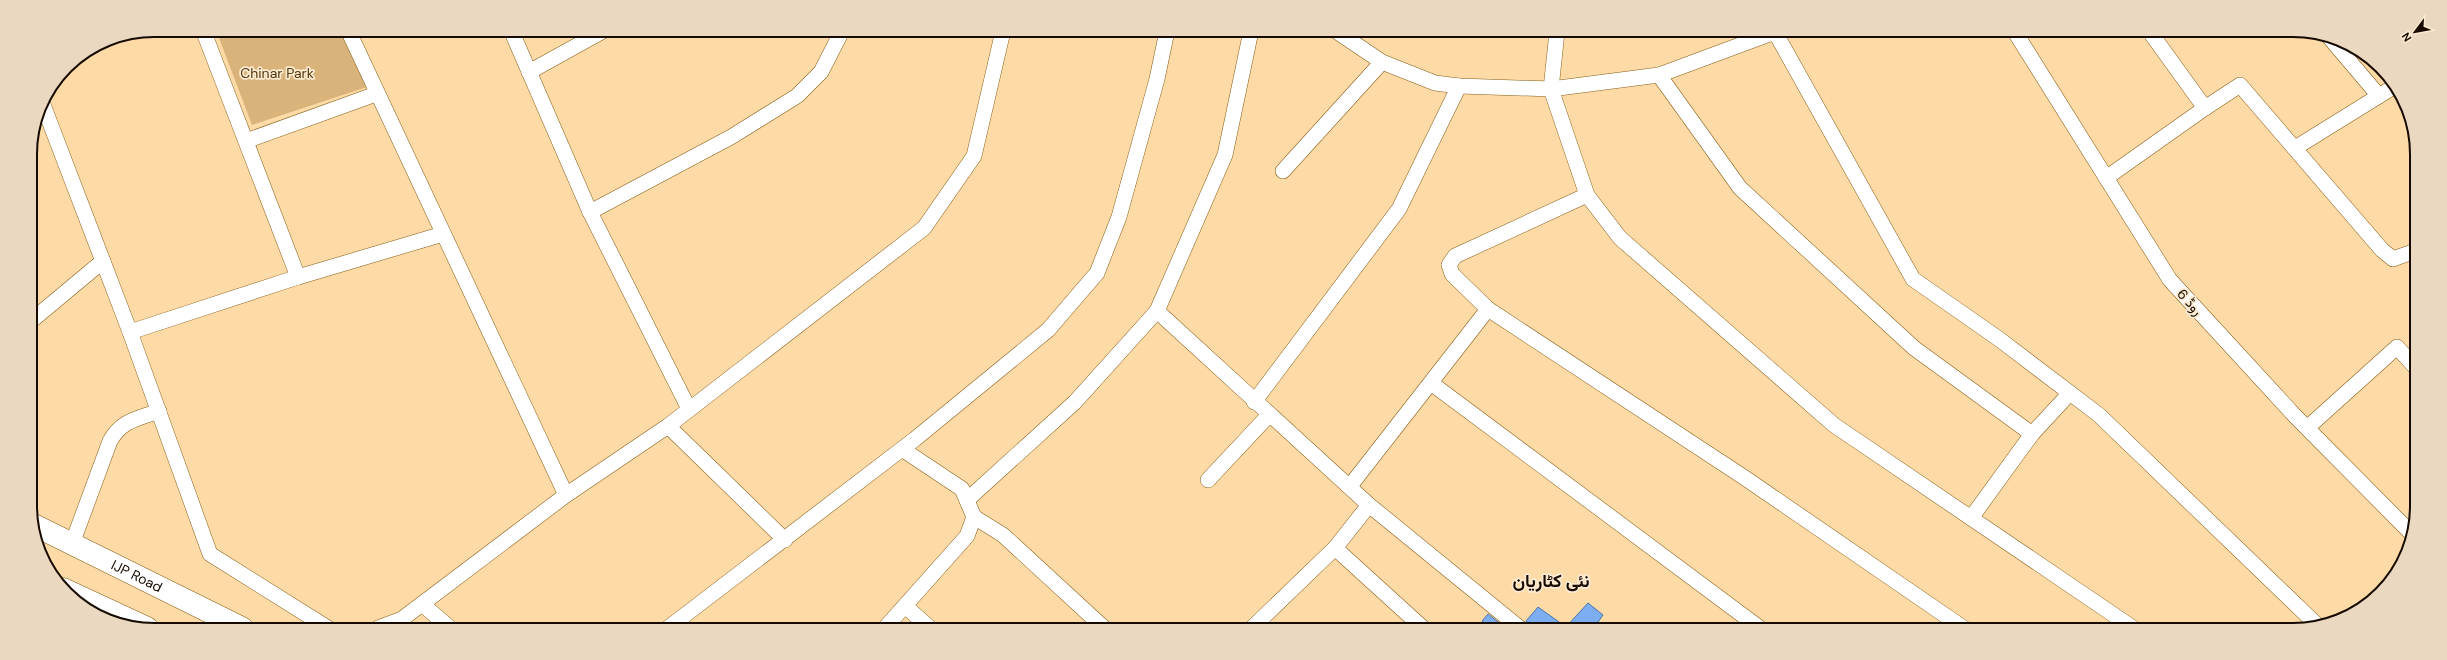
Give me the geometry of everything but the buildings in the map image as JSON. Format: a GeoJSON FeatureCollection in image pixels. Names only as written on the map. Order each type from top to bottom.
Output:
{"type":"FeatureCollection","features":[{"type":"Feature","properties":{"kind":"highway","name":"IJP Road"},"geometry":{"type":"LineString","coordinates":[[39,527],[232,623]]}},
{"type":"Feature","properties":{"kind":"highway"},"geometry":{"type":"LineString","coordinates":[[81,597],[132,621]]}},
{"type":"Feature","properties":{"kind":"street"},"geometry":{"type":"LineString","coordinates":[[206,37],[298,277]]}},
{"type":"Feature","properties":{"kind":"street"},"geometry":{"type":"LineString","coordinates":[[351,37],[376,94],[566,495]]}},
{"type":"Feature","properties":{"kind":"street"},"geometry":{"type":"LineString","coordinates":[[514,37],[590,212],[689,409]]}},
{"type":"Feature","properties":{"kind":"street"},"geometry":{"type":"LineString","coordinates":[[529,72],[591,37]]}},
{"type":"Feature","properties":{"kind":"street"},"geometry":{"type":"LineString","coordinates":[[590,212],[731,137],[797,96],[821,72],[839,37]]}},
{"type":"Feature","properties":{"kind":"street"},"geometry":{"type":"LineString","coordinates":[[402,623],[422,604],[566,495],[668,426],[924,228],[974,156],[1002,37]]}},
{"type":"Feature","properties":{"kind":"street"},"geometry":{"type":"LineString","coordinates":[[675,623],[902,449],[1048,330],[1097,273],[1119,217],[1157,78],[1166,37]]}},
{"type":"Feature","properties":{"kind":"street"},"geometry":{"type":"LineString","coordinates":[[967,500],[1075,402],[1157,311],[1225,155],[1250,37]]}},
{"type":"Feature","properties":{"kind":"street"},"geometry":{"type":"LineString","coordinates":[[1345,37],[1382,62],[1435,83],[1459,86],[1551,89],[1660,75],[1762,37]]}},
{"type":"Feature","properties":{"kind":"street"},"geometry":{"type":"LineString","coordinates":[[1556,37],[1551,89],[1587,195],[1620,238],[1834,425],[2126,623]]}},
{"type":"Feature","properties":{"kind":"street"},"geometry":{"type":"LineString","coordinates":[[1778,37],[1913,279],[2099,415],[2313,621]]}},
{"type":"Feature","properties":{"kind":"street","name":"روڈ 6"},"geometry":{"type":"LineString","coordinates":[[2019,37],[2170,280],[2307,428],[2408,530]]}},
{"type":"Feature","properties":{"kind":"street"},"geometry":{"type":"LineString","coordinates":[[2154,37],[2205,108]]}},
{"type":"Feature","properties":{"kind":"street"},"geometry":{"type":"LineString","coordinates":[[2336,45],[2379,96]]}},
{"type":"Feature","properties":{"kind":"street"},"geometry":{"type":"LineString","coordinates":[[1283,171],[1382,62]]}},
{"type":"Feature","properties":{"kind":"street"},"geometry":{"type":"LineString","coordinates":[[1660,75],[1740,188],[1914,348],[2032,434]]}},
{"type":"Feature","properties":{"kind":"street"},"geometry":{"type":"LineString","coordinates":[[2106,178],[2240,85],[2382,250],[2393,259],[2410,253]]}},
{"type":"Feature","properties":{"kind":"street"},"geometry":{"type":"LineString","coordinates":[[1254,402],[1399,209],[1459,86]]}},
{"type":"Feature","properties":{"kind":"street"},"geometry":{"type":"LineString","coordinates":[[2295,148],[2390,89]]}},
{"type":"Feature","properties":{"kind":"street"},"geometry":{"type":"LineString","coordinates":[[246,141],[376,94]]}},
{"type":"Feature","properties":{"kind":"street"},"geometry":{"type":"LineString","coordinates":[[45,111],[130,332],[210,554],[320,623]]}},
{"type":"Feature","properties":{"kind":"street"},"geometry":{"type":"LineString","coordinates":[[1587,195],[1455,256],[1449,265],[1452,274],[1488,309],[1745,478],[1956,623]]}},
{"type":"Feature","properties":{"kind":"street"},"geometry":{"type":"LineString","coordinates":[[130,332],[298,277],[443,234]]}},
{"type":"Feature","properties":{"kind":"street"},"geometry":{"type":"LineString","coordinates":[[37,316],[103,261]]}},
{"type":"Feature","properties":{"kind":"street"},"geometry":{"type":"LineString","coordinates":[[1350,486],[1488,309]]}},
{"type":"Feature","properties":{"kind":"street"},"geometry":{"type":"LineString","coordinates":[[1157,311],[1254,402],[1350,486],[1369,505],[1514,623]]}},
{"type":"Feature","properties":{"kind":"street"},"geometry":{"type":"LineString","coordinates":[[2307,428],[2398,347],[2410,361]]}},
{"type":"Feature","properties":{"kind":"street"},"geometry":{"type":"LineString","coordinates":[[1431,383],[1753,623]]}},
{"type":"Feature","properties":{"kind":"street"},"geometry":{"type":"LineString","coordinates":[[1971,518],[2032,434],[2070,393]]}},
{"type":"Feature","properties":{"kind":"street"},"geometry":{"type":"LineString","coordinates":[[72,544],[110,441],[118,428],[131,421],[159,412]]}},
{"type":"Feature","properties":{"kind":"street"},"geometry":{"type":"LineString","coordinates":[[1208,480],[1269,415]]}},
{"type":"Feature","properties":{"kind":"street"},"geometry":{"type":"LineString","coordinates":[[668,426],[785,540]]}},
{"type":"Feature","properties":{"kind":"street"},"geometry":{"type":"LineString","coordinates":[[902,449],[962,490],[974,517],[1003,534],[1100,623]]}},
{"type":"Feature","properties":{"kind":"street"},"geometry":{"type":"LineString","coordinates":[[1257,623],[1335,548],[1369,505]]}},
{"type":"Feature","properties":{"kind":"street"},"geometry":{"type":"LineString","coordinates":[[890,623],[967,536],[974,517]]}},
{"type":"Feature","properties":{"kind":"street"},"geometry":{"type":"LineString","coordinates":[[1335,548],[1417,623]]}},
{"type":"Feature","properties":{"kind":"street"},"geometry":{"type":"LineString","coordinates":[[422,604],[444,623]]}},
{"type":"Feature","properties":{"kind":"street"},"geometry":{"type":"LineString","coordinates":[[905,606],[924,623]]}},
{"type":"Feature","properties":{"kind":"green space","name":"Chinar Park"},"geometry":{"type":"Polygon","coordinates":[[[219,37],[344,37],[367,87],[252,125],[219,37]]]}},
{"type":"Feature","properties":{"kind":"district","name":"نئی کٹاریان"},"geometry":{"type":"Point","coordinates":[1551,581]}}]}
